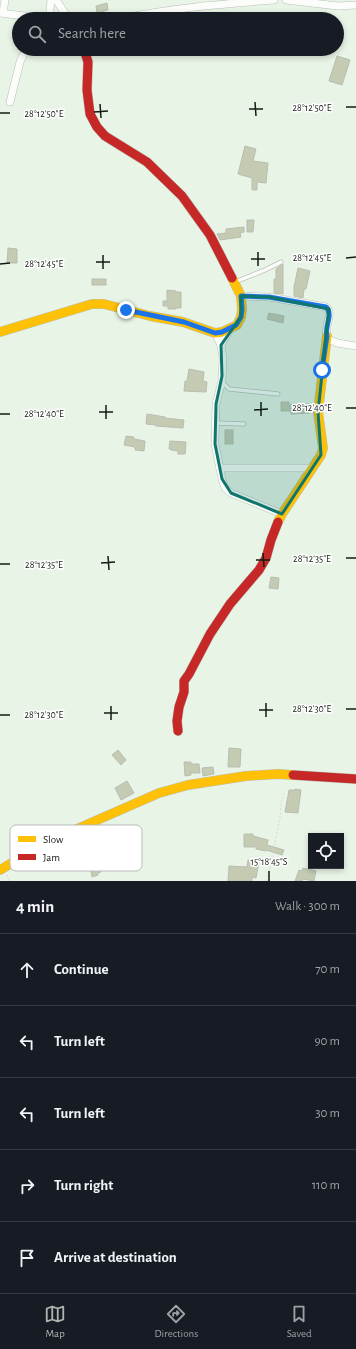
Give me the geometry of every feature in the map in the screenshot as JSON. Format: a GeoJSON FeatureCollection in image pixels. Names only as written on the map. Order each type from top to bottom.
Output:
{"type":"FeatureCollection","features":[{"type":"Feature","properties":{"kind":"street"},"geometry":{"type":"LineString","coordinates":[[5,0],[2,13],[12,14]]}},
{"type":"Feature","properties":{"kind":"street"},"geometry":{"type":"LineString","coordinates":[[50,12],[51,0]]}},
{"type":"Feature","properties":{"kind":"street"},"geometry":{"type":"LineString","coordinates":[[56,0],[64,12]]}},
{"type":"Feature","properties":{"kind":"street"},"geometry":{"type":"LineString","coordinates":[[161,12],[221,4],[274,0]]}},
{"type":"Feature","properties":{"kind":"street"},"geometry":{"type":"LineString","coordinates":[[286,0],[338,6],[356,5]]}},
{"type":"Feature","properties":{"kind":"street"},"geometry":{"type":"LineString","coordinates":[[10,102],[23,56]]}},
{"type":"Feature","properties":{"kind":"street"},"geometry":{"type":"LineString","coordinates":[[0,332],[85,306],[104,304],[150,316],[184,322],[215,333],[230,329],[236,325],[241,317],[241,296],[210,235],[182,196],[147,162],[106,136],[97,127],[90,114],[87,90],[88,62],[86,56]]}},
{"type":"Feature","properties":{"kind":"street"},"geometry":{"type":"LineString","coordinates":[[241,296],[269,297],[326,307],[329,309],[330,313],[325,331],[327,336],[331,341],[356,346]]}},
{"type":"Feature","properties":{"kind":"street"},"geometry":{"type":"LineString","coordinates":[[221,345],[230,329]]}},
{"type":"Feature","properties":{"kind":"street"},"geometry":{"type":"LineString","coordinates":[[215,333],[221,345],[223,359],[222,381],[216,404],[214,444],[225,488],[231,493],[282,514]]}},
{"type":"Feature","properties":{"kind":"street"},"geometry":{"type":"LineString","coordinates":[[178,732],[177,721],[184,692],[184,681],[210,634],[230,604],[260,570],[282,514],[322,455],[323,448],[318,412],[327,336]]}},
{"type":"Feature","properties":{"kind":"street"},"geometry":{"type":"LineString","coordinates":[[220,468],[313,468]]}},
{"type":"Feature","properties":{"kind":"street"},"geometry":{"type":"LineString","coordinates":[[83,825],[154,795],[188,785],[246,776],[278,774],[356,779]]}},
{"type":"Feature","properties":{"kind":"street"},"geometry":{"type":"LineString","coordinates":[[0,870],[10,864]]}},
{"type":"Feature","properties":{"kind":"lane"},"geometry":{"type":"LineString","coordinates":[[234,282],[265,270],[280,262]]}},
{"type":"Feature","properties":{"kind":"lane"},"geometry":{"type":"LineString","coordinates":[[222,381],[228,390],[278,394]]}},
{"type":"Feature","properties":{"kind":"lane"},"geometry":{"type":"LineString","coordinates":[[215,423],[244,424]]}},
{"type":"Feature","properties":{"kind":"path"},"geometry":{"type":"LineString","coordinates":[[267,881],[284,793]]}},
{"type":"Feature","properties":{"kind":"highlighted area"},"geometry":{"type":"Polygon","coordinates":[[[241,296],[269,297],[329,309],[318,412],[321,455],[282,514],[231,493],[222,479],[215,444],[216,404],[222,376],[221,345],[241,317],[241,296]]]}},
{"type":"Feature","properties":{"kind":"building"},"geometry":{"type":"Polygon","coordinates":[[[107,3],[108,10],[97,12],[96,6],[107,3]]]}},
{"type":"Feature","properties":{"kind":"building"},"geometry":{"type":"Polygon","coordinates":[[[337,56],[350,60],[342,85],[329,81],[337,56]]]}},
{"type":"Feature","properties":{"kind":"building"},"geometry":{"type":"Polygon","coordinates":[[[245,146],[256,149],[253,161],[268,163],[266,183],[257,182],[257,190],[252,190],[252,178],[238,174],[245,146]]]}},
{"type":"Feature","properties":{"kind":"building"},"geometry":{"type":"Polygon","coordinates":[[[247,220],[254,220],[253,232],[247,232],[247,220]]]}},
{"type":"Feature","properties":{"kind":"building"},"geometry":{"type":"Polygon","coordinates":[[[244,227],[244,232],[240,233],[241,237],[220,240],[217,234],[226,233],[226,229],[244,227]]]}},
{"type":"Feature","properties":{"kind":"building"},"geometry":{"type":"Polygon","coordinates":[[[8,248],[17,249],[17,263],[7,263],[8,248]]]}},
{"type":"Feature","properties":{"kind":"building"},"geometry":{"type":"Polygon","coordinates":[[[283,264],[283,294],[274,293],[276,269],[283,264]]]}},
{"type":"Feature","properties":{"kind":"building"},"geometry":{"type":"Polygon","coordinates":[[[298,268],[310,271],[306,289],[304,289],[303,298],[294,296],[294,287],[298,268]]]}},
{"type":"Feature","properties":{"kind":"building"},"geometry":{"type":"Polygon","coordinates":[[[92,279],[106,279],[106,285],[92,285],[92,279]]]}},
{"type":"Feature","properties":{"kind":"building"},"geometry":{"type":"Polygon","coordinates":[[[167,290],[181,292],[181,308],[168,309],[168,306],[163,306],[163,301],[167,301],[167,290]]]}},
{"type":"Feature","properties":{"kind":"building"},"geometry":{"type":"Polygon","coordinates":[[[269,313],[284,316],[283,323],[267,319],[269,313]]]}},
{"type":"Feature","properties":{"kind":"building"},"geometry":{"type":"Polygon","coordinates":[[[189,369],[204,372],[203,381],[207,382],[206,392],[184,391],[185,381],[187,381],[189,369]]]}},
{"type":"Feature","properties":{"kind":"building"},"geometry":{"type":"Polygon","coordinates":[[[281,402],[289,402],[289,405],[309,404],[310,413],[291,414],[291,411],[281,411],[281,402]]]}},
{"type":"Feature","properties":{"kind":"building"},"geometry":{"type":"Polygon","coordinates":[[[147,414],[184,420],[183,428],[146,424],[147,414]]]}},
{"type":"Feature","properties":{"kind":"building"},"geometry":{"type":"Polygon","coordinates":[[[225,430],[233,430],[233,444],[225,444],[225,430]]]}},
{"type":"Feature","properties":{"kind":"building"},"geometry":{"type":"Polygon","coordinates":[[[126,436],[145,441],[144,451],[135,450],[135,447],[124,445],[126,436]]]}},
{"type":"Feature","properties":{"kind":"building"},"geometry":{"type":"Polygon","coordinates":[[[170,441],[186,442],[185,454],[178,454],[178,451],[169,449],[170,441]]]}},
{"type":"Feature","properties":{"kind":"building"},"geometry":{"type":"Polygon","coordinates":[[[271,577],[279,578],[278,589],[269,588],[271,577]]]}},
{"type":"Feature","properties":{"kind":"building"},"geometry":{"type":"Polygon","coordinates":[[[229,748],[241,749],[240,767],[228,767],[229,748]]]}},
{"type":"Feature","properties":{"kind":"building"},"geometry":{"type":"Polygon","coordinates":[[[118,750],[126,760],[121,765],[112,755],[118,750]]]}},
{"type":"Feature","properties":{"kind":"building"},"geometry":{"type":"Polygon","coordinates":[[[184,762],[199,764],[200,773],[191,773],[191,775],[185,776],[184,762]]]}},
{"type":"Feature","properties":{"kind":"building"},"geometry":{"type":"Polygon","coordinates":[[[213,767],[214,774],[203,776],[202,768],[213,767]]]}},
{"type":"Feature","properties":{"kind":"building"},"geometry":{"type":"Polygon","coordinates":[[[127,781],[134,793],[121,800],[115,788],[127,781]]]}},
{"type":"Feature","properties":{"kind":"building"},"geometry":{"type":"Polygon","coordinates":[[[289,790],[301,790],[298,813],[285,812],[289,790]]]}},
{"type":"Feature","properties":{"kind":"building"},"geometry":{"type":"Polygon","coordinates":[[[244,834],[253,834],[253,836],[268,840],[267,845],[284,850],[282,855],[266,850],[256,849],[256,847],[244,847],[244,834]]]}},
{"type":"Feature","properties":{"kind":"building"},"geometry":{"type":"Polygon","coordinates":[[[248,860],[259,862],[256,878],[252,877],[252,881],[228,881],[229,866],[247,867],[248,860]]]}},
{"type":"Feature","properties":{"kind":"building"},"geometry":{"type":"Polygon","coordinates":[[[303,868],[316,871],[314,881],[303,879],[302,881],[295,881],[299,870],[302,871],[303,868]]]}},
{"type":"Feature","properties":{"kind":"building"},"geometry":{"type":"Polygon","coordinates":[[[91,871],[101,871],[98,875],[92,877],[91,871]]]}},
{"type":"Feature","properties":{"kind":"traffic: slow"},"geometry":{"type":"LineString","coordinates":[[0,332],[92,304],[104,304],[150,316],[183,322],[215,333],[222,332],[237,325],[241,317],[241,296],[232,278]]}},
{"type":"Feature","properties":{"kind":"traffic: slow"},"geometry":{"type":"LineString","coordinates":[[278,522],[321,455],[323,448],[318,412],[327,336]]}},
{"type":"Feature","properties":{"kind":"traffic: slow"},"geometry":{"type":"LineString","coordinates":[[86,825],[159,793],[188,785],[246,776],[278,774],[293,775]]}},
{"type":"Feature","properties":{"kind":"traffic: slow"},"geometry":{"type":"LineString","coordinates":[[0,870],[10,864]]}},
{"type":"Feature","properties":{"kind":"traffic: jam"},"geometry":{"type":"LineString","coordinates":[[86,56],[88,62],[87,90],[90,114],[97,127],[105,136],[147,162],[182,196],[210,235],[232,278]]}},
{"type":"Feature","properties":{"kind":"traffic: jam"},"geometry":{"type":"LineString","coordinates":[[178,731],[177,721],[179,707],[184,692],[184,681],[210,634],[230,604],[259,570],[266,558],[278,522]]}},
{"type":"Feature","properties":{"kind":"traffic: jam"},"geometry":{"type":"LineString","coordinates":[[293,775],[356,779]]}},
{"type":"Feature","properties":{"kind":"route"},"geometry":{"type":"LineString","coordinates":[[126,310],[184,322],[215,333],[230,329],[236,325],[241,317],[241,296],[269,297],[326,307],[329,309],[330,313],[325,331],[327,336],[322,370]]}}]}
